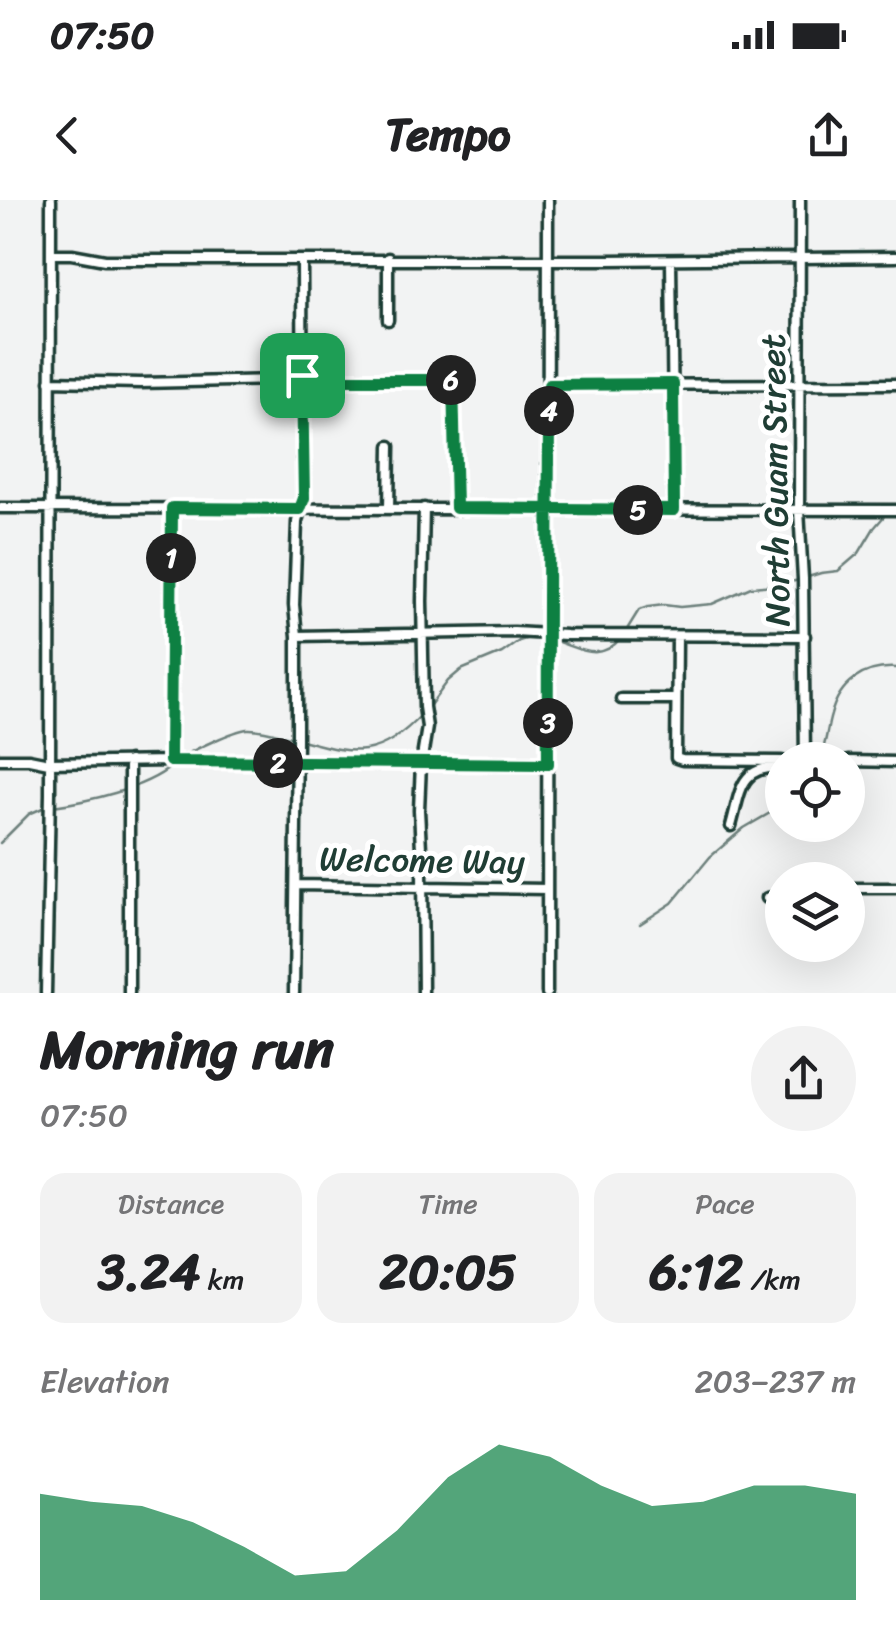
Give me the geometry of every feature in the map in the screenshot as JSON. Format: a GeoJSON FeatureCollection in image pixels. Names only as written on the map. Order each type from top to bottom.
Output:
{"type":"FeatureCollection","features":[{"type":"Feature","properties":{"kind":"street"},"geometry":{"type":"LineString","coordinates":[[46,993],[51,200]]}},
{"type":"Feature","properties":{"kind":"street"},"geometry":{"type":"LineString","coordinates":[[547,993],[548,200]]}},
{"type":"Feature","properties":{"kind":"street","name":"North Guam Street"},"geometry":{"type":"LineString","coordinates":[[800,200],[798,510],[804,742]]}},
{"type":"Feature","properties":{"kind":"street"},"geometry":{"type":"LineString","coordinates":[[51,254],[105,260],[896,257]]}},
{"type":"Feature","properties":{"kind":"street"},"geometry":{"type":"LineString","coordinates":[[388,258],[388,320]]}},
{"type":"Feature","properties":{"kind":"street"},"geometry":{"type":"LineString","coordinates":[[294,993],[294,605],[297,522],[304,498],[302,260]]}},
{"type":"Feature","properties":{"kind":"street"},"geometry":{"type":"LineString","coordinates":[[671,260],[674,510]]}},
{"type":"Feature","properties":{"kind":"street"},"geometry":{"type":"LineString","coordinates":[[50,381],[284,380],[302,375],[322,380],[453,380],[456,508]]}},
{"type":"Feature","properties":{"kind":"street"},"geometry":{"type":"LineString","coordinates":[[549,385],[896,384]]}},
{"type":"Feature","properties":{"kind":"street"},"geometry":{"type":"LineString","coordinates":[[389,509],[390,446]]}},
{"type":"Feature","properties":{"kind":"street"},"geometry":{"type":"LineString","coordinates":[[0,508],[896,510]]}},
{"type":"Feature","properties":{"kind":"street"},"geometry":{"type":"LineString","coordinates":[[170,761],[172,508]]}},
{"type":"Feature","properties":{"kind":"street"},"geometry":{"type":"LineString","coordinates":[[423,993],[419,810],[427,727],[422,633],[424,508]]}},
{"type":"Feature","properties":{"kind":"street"},"geometry":{"type":"LineString","coordinates":[[297,636],[804,636]]}},
{"type":"Feature","properties":{"kind":"street"},"geometry":{"type":"LineString","coordinates":[[677,636],[676,758],[765,763]]}},
{"type":"Feature","properties":{"kind":"street"},"geometry":{"type":"LineString","coordinates":[[620,699],[676,699]]}},
{"type":"Feature","properties":{"kind":"street"},"geometry":{"type":"LineString","coordinates":[[0,759],[49,763],[548,764]]}},
{"type":"Feature","properties":{"kind":"street"},"geometry":{"type":"LineString","coordinates":[[865,761],[896,762]]}},
{"type":"Feature","properties":{"kind":"street"},"geometry":{"type":"LineString","coordinates":[[129,993],[130,762]]}},
{"type":"Feature","properties":{"kind":"street"},"geometry":{"type":"LineString","coordinates":[[731,826],[748,776],[765,766]]}},
{"type":"Feature","properties":{"kind":"street","name":"Welcome Way"},"geometry":{"type":"LineString","coordinates":[[296,885],[547,889]]}},
{"type":"Feature","properties":{"kind":"street"},"geometry":{"type":"LineString","coordinates":[[865,888],[896,888]]}},
{"type":"Feature","properties":{"kind":"waterway"},"geometry":{"type":"LineString","coordinates":[[626,631],[639,610],[648,607],[712,604],[751,587],[785,584],[838,571],[859,553],[887,513]]}},
{"type":"Feature","properties":{"kind":"waterway"},"geometry":{"type":"LineString","coordinates":[[552,640],[597,652],[621,638]]}},
{"type":"Feature","properties":{"kind":"waterway"},"geometry":{"type":"LineString","coordinates":[[428,708],[461,670],[502,653],[519,641],[544,639]]}},
{"type":"Feature","properties":{"kind":"waterway"},"geometry":{"type":"LineString","coordinates":[[825,742],[835,704],[847,686],[873,670],[896,668]]}},
{"type":"Feature","properties":{"kind":"waterway"},"geometry":{"type":"LineString","coordinates":[[182,757],[247,729],[338,749],[371,749],[404,732],[422,714]]}},
{"type":"Feature","properties":{"kind":"waterway"},"geometry":{"type":"LineString","coordinates":[[53,806],[132,787],[172,766]]}},
{"type":"Feature","properties":{"kind":"waterway"},"geometry":{"type":"LineString","coordinates":[[0,843],[29,814],[45,807]]}},
{"type":"Feature","properties":{"kind":"waterway"},"geometry":{"type":"LineString","coordinates":[[640,924],[672,903],[710,857],[765,816]]}},
{"type":"Feature","properties":{"kind":"route"},"geometry":{"type":"LineString","coordinates":[[302,375],[304,498],[300,509],[172,508],[170,761],[548,764],[548,618],[549,510],[549,385],[673,384],[674,510],[549,510],[456,508],[453,380],[322,380],[302,375]]}}]}
